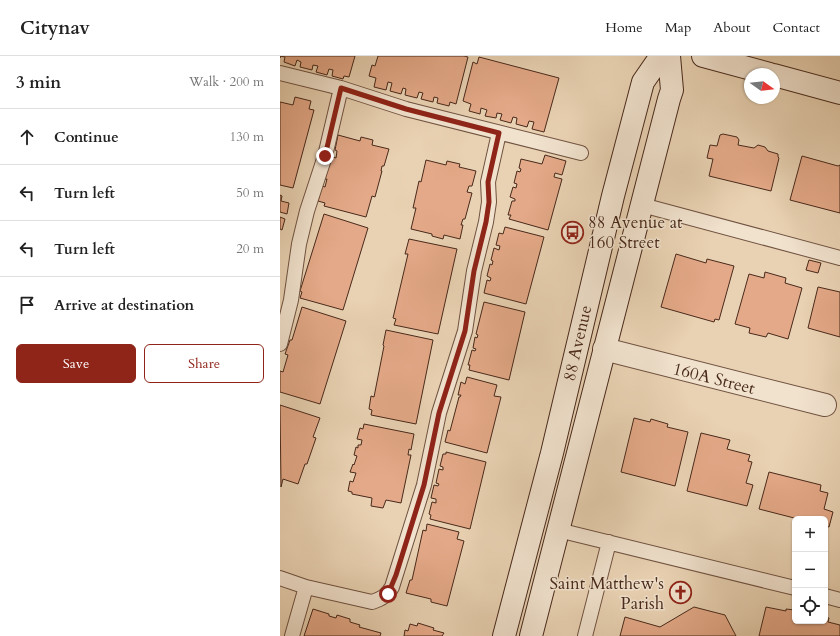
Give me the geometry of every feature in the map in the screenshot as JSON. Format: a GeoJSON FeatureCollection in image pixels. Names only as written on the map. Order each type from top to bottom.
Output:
{"type":"FeatureCollection","features":[{"type":"Feature","properties":{"kind":"main road","name":"88 Avenue"},"geometry":{"type":"LineString","coordinates":[[504,636],[552,452],[613,196],[643,82],[661,56]]}},
{"type":"Feature","properties":{"kind":"main road","name":"88 Avenue"},"geometry":{"type":"LineString","coordinates":[[531,636],[672,90],[669,56]]}},
{"type":"Feature","properties":{"kind":"main road"},"geometry":{"type":"LineString","coordinates":[[703,56],[748,68]]}},
{"type":"Feature","properties":{"kind":"main road"},"geometry":{"type":"LineString","coordinates":[[780,77],[840,93]]}},
{"type":"Feature","properties":{"kind":"main road","name":"160A Street"},"geometry":{"type":"LineString","coordinates":[[604,350],[825,405]]}},
{"type":"Feature","properties":{"kind":"lane"},"geometry":{"type":"LineString","coordinates":[[280,74],[341,88],[406,109],[581,152]]}},
{"type":"Feature","properties":{"kind":"lane"},"geometry":{"type":"LineString","coordinates":[[280,344],[291,300],[299,244],[307,211],[325,156],[341,88]]}},
{"type":"Feature","properties":{"kind":"lane"},"geometry":{"type":"LineString","coordinates":[[280,578],[306,587],[372,602],[380,600],[388,594],[392,587],[424,485],[439,413],[465,331],[474,271],[486,222],[489,202],[488,182],[499,133]]}},
{"type":"Feature","properties":{"kind":"lane"},"geometry":{"type":"LineString","coordinates":[[642,205],[840,258]]}},
{"type":"Feature","properties":{"kind":"lane"},"geometry":{"type":"LineString","coordinates":[[558,530],[792,587]]}},
{"type":"Feature","properties":{"kind":"lane"},"geometry":{"type":"LineString","coordinates":[[585,636],[609,542]]}},
{"type":"Feature","properties":{"kind":"lane"},"geometry":{"type":"LineString","coordinates":[[292,636],[306,587]]}},
{"type":"Feature","properties":{"kind":"lane"},"geometry":{"type":"LineString","coordinates":[[828,597],[840,600]]}},
{"type":"Feature","properties":{"kind":"building"},"geometry":{"type":"Polygon","coordinates":[[[280,56],[355,56],[349,77],[344,76],[343,79],[332,76],[333,70],[329,69],[327,75],[316,72],[318,66],[313,65],[312,70],[300,67],[301,62],[297,60],[295,66],[284,62],[285,57],[280,56]]]}},
{"type":"Feature","properties":{"kind":"building"},"geometry":{"type":"Polygon","coordinates":[[[378,56],[468,57],[456,104],[450,102],[449,106],[437,103],[438,98],[434,97],[433,102],[421,99],[423,93],[419,92],[417,98],[405,95],[406,89],[403,88],[401,94],[390,91],[392,83],[388,82],[386,90],[374,87],[376,78],[369,76],[372,65],[375,66],[378,56]]]}},
{"type":"Feature","properties":{"kind":"building"},"geometry":{"type":"Polygon","coordinates":[[[479,57],[559,78],[544,132],[532,129],[534,122],[529,121],[527,127],[516,124],[517,118],[513,117],[511,123],[500,120],[502,114],[497,113],[496,118],[485,116],[487,110],[481,108],[480,114],[469,111],[471,104],[463,101],[473,62],[477,64],[479,57]]]}},
{"type":"Feature","properties":{"kind":"building"},"geometry":{"type":"Polygon","coordinates":[[[295,97],[311,101],[309,109],[314,110],[293,188],[280,185],[280,102],[293,105],[295,97]]]}},
{"type":"Feature","properties":{"kind":"building"},"geometry":{"type":"Polygon","coordinates":[[[723,134],[737,137],[739,140],[738,145],[754,148],[758,145],[765,147],[768,151],[778,154],[779,158],[771,191],[709,176],[713,159],[707,158],[710,145],[717,146],[720,135],[723,134]]]}},
{"type":"Feature","properties":{"kind":"building"},"geometry":{"type":"Polygon","coordinates":[[[338,135],[360,141],[361,137],[373,140],[372,145],[389,149],[384,166],[382,166],[375,197],[372,196],[366,217],[324,206],[325,203],[318,201],[322,186],[325,187],[327,179],[325,179],[331,156],[336,158],[337,151],[335,150],[338,135]]]}},
{"type":"Feature","properties":{"kind":"building"},"geometry":{"type":"Polygon","coordinates":[[[545,155],[566,161],[562,175],[555,173],[554,177],[562,179],[548,230],[509,219],[511,215],[508,215],[512,201],[515,201],[515,199],[510,197],[513,187],[516,188],[517,184],[514,183],[517,171],[520,172],[521,169],[519,168],[521,159],[542,164],[545,155]]]}},
{"type":"Feature","properties":{"kind":"building"},"geometry":{"type":"Polygon","coordinates":[[[802,156],[838,166],[840,165],[840,213],[790,200],[802,156]]]}},
{"type":"Feature","properties":{"kind":"building"},"geometry":{"type":"Polygon","coordinates":[[[426,160],[446,165],[447,161],[460,164],[459,167],[476,171],[472,186],[469,186],[467,192],[472,193],[465,219],[463,219],[461,225],[463,225],[460,239],[444,235],[443,239],[432,236],[432,234],[411,229],[416,208],[413,208],[419,181],[421,182],[426,160]]]}},
{"type":"Feature","properties":{"kind":"building"},"geometry":{"type":"Polygon","coordinates":[[[280,195],[282,196],[281,201],[289,203],[287,214],[280,212],[280,195]]]}},
{"type":"Feature","properties":{"kind":"building"},"geometry":{"type":"Polygon","coordinates":[[[324,214],[368,228],[343,310],[300,298],[302,292],[300,291],[324,214]]]}},
{"type":"Feature","properties":{"kind":"building"},"geometry":{"type":"Polygon","coordinates":[[[280,217],[285,219],[282,230],[280,229],[280,217]]]}},
{"type":"Feature","properties":{"kind":"building"},"geometry":{"type":"Polygon","coordinates":[[[505,227],[544,237],[526,304],[484,293],[487,280],[490,281],[491,278],[487,276],[490,264],[492,265],[493,261],[491,260],[494,248],[499,250],[500,246],[496,245],[499,233],[503,234],[505,227]]]}},
{"type":"Feature","properties":{"kind":"building"},"geometry":{"type":"Polygon","coordinates":[[[409,239],[457,249],[438,334],[394,325],[396,319],[393,318],[408,254],[405,254],[409,239]]]}},
{"type":"Feature","properties":{"kind":"building"},"geometry":{"type":"Polygon","coordinates":[[[676,254],[706,263],[707,259],[734,266],[719,320],[715,319],[714,322],[661,307],[676,254]]]}},
{"type":"Feature","properties":{"kind":"building"},"geometry":{"type":"Polygon","coordinates":[[[809,260],[821,263],[818,273],[806,270],[809,260]]]}},
{"type":"Feature","properties":{"kind":"building"},"geometry":{"type":"Polygon","coordinates":[[[765,272],[786,278],[785,283],[802,288],[788,339],[768,333],[766,337],[749,333],[750,328],[735,324],[749,274],[764,278],[765,272]]]}},
{"type":"Feature","properties":{"kind":"building"},"geometry":{"type":"Polygon","coordinates":[[[818,287],[840,292],[840,337],[808,328],[818,287]]]}},
{"type":"Feature","properties":{"kind":"building"},"geometry":{"type":"Polygon","coordinates":[[[484,302],[525,312],[509,380],[469,370],[470,365],[468,365],[472,350],[475,351],[476,349],[473,348],[475,337],[477,338],[478,335],[476,334],[484,302]]]}},
{"type":"Feature","properties":{"kind":"building"},"geometry":{"type":"Polygon","coordinates":[[[302,307],[346,321],[320,404],[280,392],[280,371],[283,372],[288,355],[285,354],[290,340],[292,340],[302,307]]]}},
{"type":"Feature","properties":{"kind":"building"},"geometry":{"type":"Polygon","coordinates":[[[386,330],[433,340],[416,424],[371,415],[372,410],[369,409],[371,396],[374,397],[386,330]]]}},
{"type":"Feature","properties":{"kind":"building"},"geometry":{"type":"Polygon","coordinates":[[[467,377],[497,385],[494,396],[501,397],[487,453],[445,442],[448,430],[450,431],[459,397],[461,395],[458,395],[461,382],[465,384],[467,377]]]}},
{"type":"Feature","properties":{"kind":"building"},"geometry":{"type":"Polygon","coordinates":[[[280,405],[320,418],[313,437],[316,438],[298,484],[283,479],[281,487],[280,405]]]}},
{"type":"Feature","properties":{"kind":"building"},"geometry":{"type":"Polygon","coordinates":[[[634,418],[650,422],[651,419],[668,424],[667,427],[688,432],[675,486],[621,472],[634,418]]]}},
{"type":"Feature","properties":{"kind":"building"},"geometry":{"type":"Polygon","coordinates":[[[364,424],[414,434],[411,450],[409,449],[408,455],[411,455],[401,503],[386,500],[383,508],[371,506],[372,498],[352,494],[352,492],[348,491],[350,481],[353,482],[356,473],[350,472],[357,456],[354,455],[356,447],[358,448],[358,445],[361,445],[362,440],[357,439],[360,428],[363,429],[364,424]]]}},
{"type":"Feature","properties":{"kind":"building"},"geometry":{"type":"Polygon","coordinates":[[[701,433],[730,440],[727,449],[750,455],[748,461],[752,462],[746,483],[753,485],[747,506],[687,491],[701,433]]]}},
{"type":"Feature","properties":{"kind":"building"},"geometry":{"type":"Polygon","coordinates":[[[446,452],[486,462],[470,529],[430,519],[431,515],[429,514],[432,502],[436,503],[436,499],[431,498],[434,485],[438,486],[439,484],[436,483],[439,469],[443,470],[443,467],[440,466],[443,454],[446,454],[446,452]]]}},
{"type":"Feature","properties":{"kind":"building"},"geometry":{"type":"Polygon","coordinates":[[[769,472],[821,485],[820,491],[828,493],[824,509],[833,512],[829,527],[828,516],[792,516],[792,517],[759,509],[769,472]]]}},
{"type":"Feature","properties":{"kind":"building"},"geometry":{"type":"Polygon","coordinates":[[[427,524],[459,532],[457,539],[464,541],[447,606],[431,602],[431,599],[406,593],[410,580],[412,580],[423,530],[426,531],[427,524]]]}},
{"type":"Feature","properties":{"kind":"building"},"geometry":{"type":"Polygon","coordinates":[[[694,607],[725,615],[736,636],[620,636],[625,617],[660,627],[694,607]]]}},
{"type":"Feature","properties":{"kind":"building"},"geometry":{"type":"Polygon","coordinates":[[[766,607],[786,611],[786,609],[792,610],[792,624],[828,624],[828,622],[840,625],[840,636],[759,636],[766,607]]]}},
{"type":"Feature","properties":{"kind":"building"},"geometry":{"type":"Polygon","coordinates":[[[313,609],[336,618],[337,615],[350,619],[350,622],[360,625],[359,627],[381,633],[380,636],[304,636],[313,609]]]}},
{"type":"Feature","properties":{"kind":"building"},"geometry":{"type":"Polygon","coordinates":[[[418,623],[444,633],[442,636],[404,636],[405,630],[408,631],[410,624],[417,626],[418,623]]]}},
{"type":"Feature","properties":{"kind":"place","name":"88 Avenue at 160 Street"},"geometry":{"type":"Point","coordinates":[572,232]}},
{"type":"Feature","properties":{"kind":"place","name":"Saint Matthew's Parish"},"geometry":{"type":"Point","coordinates":[680,593]}},
{"type":"Feature","properties":{"kind":"route"},"geometry":{"type":"LineString","coordinates":[[325,156],[341,88],[406,109],[499,133],[488,182],[489,202],[486,222],[470,291],[465,331],[439,413],[424,485],[396,575],[388,594]]}}]}
